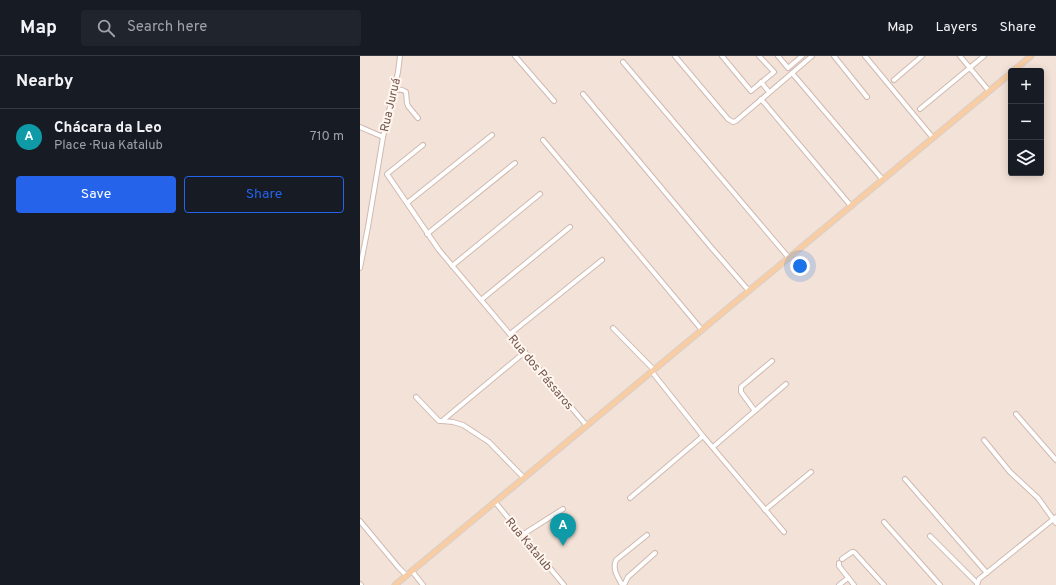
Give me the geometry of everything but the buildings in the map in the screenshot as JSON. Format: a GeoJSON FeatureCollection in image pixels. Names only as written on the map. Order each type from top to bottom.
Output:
{"type":"FeatureCollection","features":[{"type":"Feature","properties":{"kind":"main road"},"geometry":{"type":"LineString","coordinates":[[1017,68],[1031,56]]}},
{"type":"Feature","properties":{"kind":"main road"},"geometry":{"type":"LineString","coordinates":[[395,585],[1008,75]]}},
{"type":"Feature","properties":{"kind":"street","name":"Rua Juruá"},"geometry":{"type":"LineString","coordinates":[[360,265],[368,227],[382,137],[393,92],[399,56]]}},
{"type":"Feature","properties":{"kind":"street"},"geometry":{"type":"LineString","coordinates":[[515,56],[554,101]]}},
{"type":"Feature","properties":{"kind":"street"},"geometry":{"type":"LineString","coordinates":[[675,56],[733,122],[812,56]]}},
{"type":"Feature","properties":{"kind":"street"},"geometry":{"type":"LineString","coordinates":[[722,56],[751,91],[774,72],[760,56]]}},
{"type":"Feature","properties":{"kind":"street"},"geometry":{"type":"LineString","coordinates":[[778,56],[788,68],[802,56]]}},
{"type":"Feature","properties":{"kind":"street"},"geometry":{"type":"LineString","coordinates":[[834,56],[867,97]]}},
{"type":"Feature","properties":{"kind":"street"},"geometry":{"type":"LineString","coordinates":[[865,56],[933,138]]}},
{"type":"Feature","properties":{"kind":"street"},"geometry":{"type":"LineString","coordinates":[[894,80],[922,56]]}},
{"type":"Feature","properties":{"kind":"street"},"geometry":{"type":"LineString","coordinates":[[960,56],[989,91]]}},
{"type":"Feature","properties":{"kind":"street"},"geometry":{"type":"LineString","coordinates":[[920,109],[984,56]]}},
{"type":"Feature","properties":{"kind":"street"},"geometry":{"type":"LineString","coordinates":[[623,62],[789,258]]}},
{"type":"Feature","properties":{"kind":"street"},"geometry":{"type":"LineString","coordinates":[[792,73],[883,180]]}},
{"type":"Feature","properties":{"kind":"street"},"geometry":{"type":"LineString","coordinates":[[761,82],[769,92]]}},
{"type":"Feature","properties":{"kind":"street"},"geometry":{"type":"LineString","coordinates":[[393,92],[397,90],[406,92],[408,106],[418,118]]}},
{"type":"Feature","properties":{"kind":"street"},"geometry":{"type":"LineString","coordinates":[[583,94],[749,291]]}},
{"type":"Feature","properties":{"kind":"street"},"geometry":{"type":"LineString","coordinates":[[761,99],[851,206]]}},
{"type":"Feature","properties":{"kind":"street"},"geometry":{"type":"LineString","coordinates":[[360,127],[382,137]]}},
{"type":"Feature","properties":{"kind":"street"},"geometry":{"type":"LineString","coordinates":[[407,203],[492,135]]}},
{"type":"Feature","properties":{"kind":"street"},"geometry":{"type":"LineString","coordinates":[[543,140],[702,330]]}},
{"type":"Feature","properties":{"kind":"street","name":"Rua dos Pássaros"},"geometry":{"type":"LineString","coordinates":[[423,145],[387,174],[439,250],[587,426]]}},
{"type":"Feature","properties":{"kind":"street"},"geometry":{"type":"LineString","coordinates":[[428,234],[515,163]]}},
{"type":"Feature","properties":{"kind":"street"},"geometry":{"type":"LineString","coordinates":[[452,266],[540,194]]}},
{"type":"Feature","properties":{"kind":"street"},"geometry":{"type":"LineString","coordinates":[[481,300],[570,227]]}},
{"type":"Feature","properties":{"kind":"street"},"geometry":{"type":"LineString","coordinates":[[510,334],[602,260]]}},
{"type":"Feature","properties":{"kind":"street"},"geometry":{"type":"LineString","coordinates":[[613,328],[653,371],[703,436],[784,532]]}},
{"type":"Feature","properties":{"kind":"street"},"geometry":{"type":"LineString","coordinates":[[442,421],[524,352]]}},
{"type":"Feature","properties":{"kind":"street"},"geometry":{"type":"LineString","coordinates":[[755,411],[741,392],[741,387],[772,361]]}},
{"type":"Feature","properties":{"kind":"street"},"geometry":{"type":"LineString","coordinates":[[713,447],[786,384]]}},
{"type":"Feature","properties":{"kind":"street"},"geometry":{"type":"LineString","coordinates":[[416,397],[439,421],[454,422],[463,425],[489,442],[524,478]]}},
{"type":"Feature","properties":{"kind":"street"},"geometry":{"type":"LineString","coordinates":[[1016,414],[1056,460]]}},
{"type":"Feature","properties":{"kind":"street"},"geometry":{"type":"LineString","coordinates":[[630,498],[703,436]]}},
{"type":"Feature","properties":{"kind":"street"},"geometry":{"type":"LineString","coordinates":[[930,536],[977,584],[979,579],[1055,520],[1038,498],[1010,472],[984,440]]}},
{"type":"Feature","properties":{"kind":"street"},"geometry":{"type":"LineString","coordinates":[[766,510],[811,472]]}},
{"type":"Feature","properties":{"kind":"street"},"geometry":{"type":"LineString","coordinates":[[905,479],[987,573]]}},
{"type":"Feature","properties":{"kind":"street","name":"Rua Katalub"},"geometry":{"type":"LineString","coordinates":[[495,502],[564,585]]}},
{"type":"Feature","properties":{"kind":"street"},"geometry":{"type":"LineString","coordinates":[[522,535],[563,509]]}},
{"type":"Feature","properties":{"kind":"street"},"geometry":{"type":"LineString","coordinates":[[360,521],[406,575]]}},
{"type":"Feature","properties":{"kind":"street"},"geometry":{"type":"LineString","coordinates":[[884,522],[940,585]]}},
{"type":"Feature","properties":{"kind":"street"},"geometry":{"type":"LineString","coordinates":[[647,535],[616,560],[615,572],[623,585],[628,577],[655,553]]}},
{"type":"Feature","properties":{"kind":"street"},"geometry":{"type":"LineString","coordinates":[[842,559],[854,552],[884,585]]}},
{"type":"Feature","properties":{"kind":"street"},"geometry":{"type":"LineString","coordinates":[[839,563],[839,566],[854,585]]}},
{"type":"Feature","properties":{"kind":"street"},"geometry":{"type":"LineString","coordinates":[[412,571],[423,585]]}},
{"type":"Feature","properties":{"kind":"street"},"geometry":{"type":"LineString","coordinates":[[840,585],[848,578]]}},
{"type":"Feature","properties":{"kind":"shaded area"},"geometry":{"type":"Polygon","coordinates":[[[360,56],[1056,56],[1056,585],[360,585],[360,56]]]}},
{"type":"Feature","properties":{"kind":"place","name":"Chácara da Leo"},"geometry":{"type":"Point","coordinates":[563,546]}}]}
